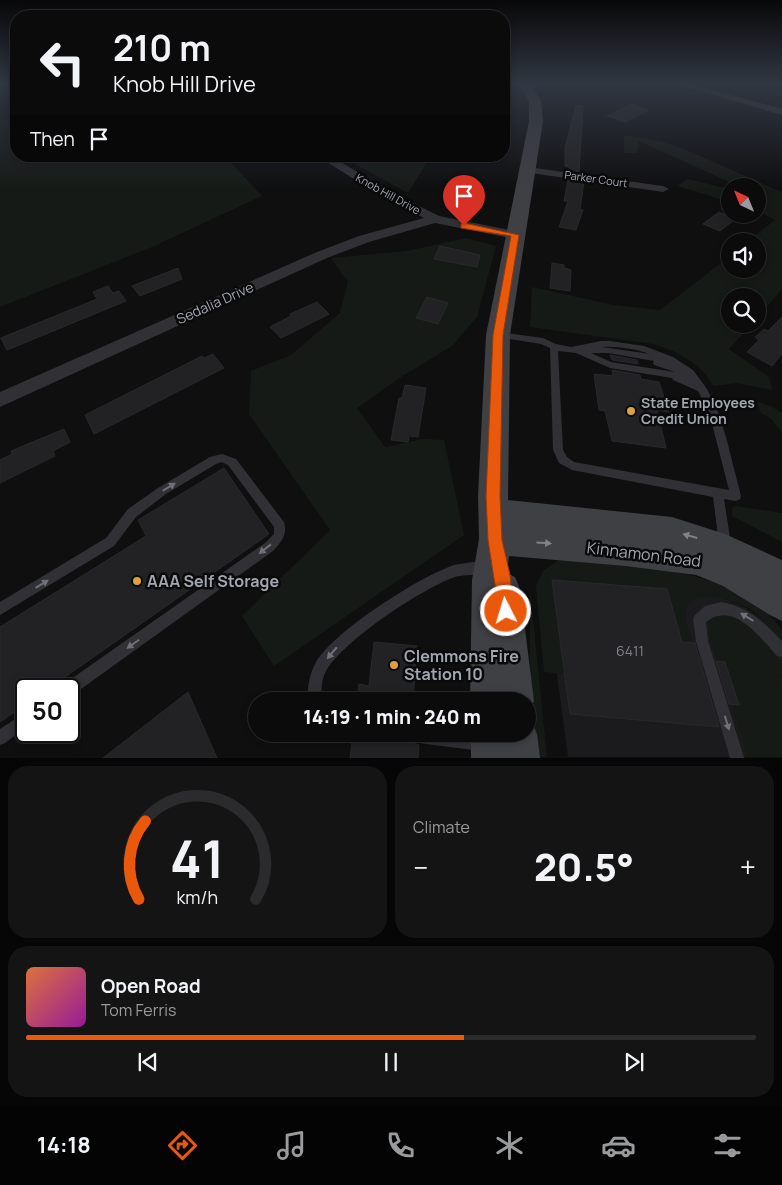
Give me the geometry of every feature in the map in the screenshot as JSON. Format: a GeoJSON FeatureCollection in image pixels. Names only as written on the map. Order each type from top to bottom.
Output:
{"type":"FeatureCollection","features":[{"type":"Feature","properties":{"kind":"main road"},"geometry":{"type":"LineString","coordinates":[[490,692],[495,548],[498,335],[536,119]]}},
{"type":"Feature","properties":{"kind":"main road","name":"Kinnamon Road"},"geometry":{"type":"LineString","coordinates":[[495,548],[662,530],[702,540],[782,578]]}},
{"type":"Feature","properties":{"kind":"main road"},"geometry":{"type":"LineString","coordinates":[[495,548],[513,692]]}},
{"type":"Feature","properties":{"kind":"main road","name":"Kinnamon Road"},"geometry":{"type":"LineString","coordinates":[[495,548],[626,550],[696,559],[732,573],[760,588],[782,603]]}},
{"type":"Feature","properties":{"kind":"street","name":"Knob Hill Drive"},"geometry":{"type":"LineString","coordinates":[[332,162],[397,200],[436,219],[515,235]]}},
{"type":"Feature","properties":{"kind":"street","name":"Parker Court"},"geometry":{"type":"LineString","coordinates":[[528,170],[663,189]]}},
{"type":"Feature","properties":{"kind":"street","name":"Sedalia Drive"},"geometry":{"type":"LineString","coordinates":[[0,400],[322,255],[364,239],[436,219]]}},
{"type":"Feature","properties":{"kind":"lane"},"geometry":{"type":"LineString","coordinates":[[498,335],[543,341],[554,347],[662,363],[690,376],[704,389],[719,431],[736,496],[572,466],[563,460],[558,450],[554,347]]}},
{"type":"Feature","properties":{"kind":"lane"},"geometry":{"type":"LineString","coordinates":[[580,351],[610,370],[673,378],[704,389]]}},
{"type":"Feature","properties":{"kind":"lane"},"geometry":{"type":"LineString","coordinates":[[0,609],[110,542],[132,513],[162,491],[214,460],[222,458],[232,462],[280,526],[279,536],[269,547],[80,681]]}},
{"type":"Feature","properties":{"kind":"lane"},"geometry":{"type":"LineString","coordinates":[[718,492],[725,550]]}},
{"type":"Feature","properties":{"kind":"lane"},"geometry":{"type":"LineString","coordinates":[[315,692],[315,684],[321,666],[336,647],[432,580],[454,571],[495,548]]}},
{"type":"Feature","properties":{"kind":"lane"},"geometry":{"type":"LineString","coordinates":[[737,758],[702,642],[699,620],[707,610],[722,607],[743,614],[760,626],[782,651]]}},
{"type":"Feature","properties":{"kind":"lane"},"geometry":{"type":"LineString","coordinates":[[0,738],[15,727]]}},
{"type":"Feature","properties":{"kind":"lane"},"geometry":{"type":"LineString","coordinates":[[471,742],[505,746]]}},
{"type":"Feature","properties":{"kind":"shaded area"},"geometry":{"type":"Polygon","coordinates":[[[10,119],[10,162],[236,162],[232,164],[262,196],[152,247],[0,307],[0,121],[10,119]]]}},
{"type":"Feature","properties":{"kind":"shaded area"},"geometry":{"type":"Polygon","coordinates":[[[624,135],[660,141],[684,149],[750,178],[721,178],[639,141],[637,153],[624,153],[624,135]]]}},
{"type":"Feature","properties":{"kind":"shaded area"},"geometry":{"type":"Polygon","coordinates":[[[351,162],[427,162],[408,193],[351,162]]]}},
{"type":"Feature","properties":{"kind":"shaded area"},"geometry":{"type":"Polygon","coordinates":[[[687,179],[721,187],[721,199],[677,186],[687,179]]]}},
{"type":"Feature","properties":{"kind":"shaded area"},"geometry":{"type":"Polygon","coordinates":[[[766,185],[782,192],[782,289],[766,308],[766,288],[721,288],[721,333],[744,333],[729,349],[769,377],[772,390],[737,383],[714,386],[702,370],[688,359],[653,344],[530,327],[532,287],[613,305],[660,310],[721,263],[721,278],[766,278],[766,233],[758,233],[775,220],[766,215],[766,185]]]}},
{"type":"Feature","properties":{"kind":"shaded area"},"geometry":{"type":"Polygon","coordinates":[[[466,238],[496,246],[477,317],[452,346],[401,377],[357,408],[385,447],[423,439],[444,440],[464,535],[274,666],[242,616],[330,530],[249,414],[251,371],[291,355],[340,313],[348,282],[331,258],[407,251],[466,238]]]}},
{"type":"Feature","properties":{"kind":"shaded area"},"geometry":{"type":"Polygon","coordinates":[[[757,402],[771,406],[782,413],[782,433],[771,419],[761,413],[757,402]]]}},
{"type":"Feature","properties":{"kind":"shaded area"},"geometry":{"type":"Polygon","coordinates":[[[736,506],[782,513],[782,542],[732,516],[732,508],[736,506]]]}},
{"type":"Feature","properties":{"kind":"shaded area"},"geometry":{"type":"Polygon","coordinates":[[[563,557],[640,565],[694,576],[720,585],[743,596],[767,612],[782,630],[782,643],[755,613],[743,605],[733,602],[712,597],[702,597],[693,600],[688,607],[686,617],[687,627],[693,643],[682,642],[667,589],[553,580],[565,674],[544,672],[536,586],[543,571],[563,557]]]}},
{"type":"Feature","properties":{"kind":"shaded area"},"geometry":{"type":"Polygon","coordinates":[[[672,576],[746,608],[774,627],[782,639],[782,757],[568,757],[545,585],[672,576]]]}},
{"type":"Feature","properties":{"kind":"shaded area"},"geometry":{"type":"Polygon","coordinates":[[[530,590],[547,757],[530,757],[530,742],[536,742],[536,692],[530,692],[530,590]]]}},
{"type":"Feature","properties":{"kind":"shaded area"},"geometry":{"type":"Polygon","coordinates":[[[721,614],[729,615],[756,633],[773,650],[782,666],[782,678],[778,679],[782,686],[782,757],[747,757],[708,633],[708,618],[721,614]]]}},
{"type":"Feature","properties":{"kind":"building"},"geometry":{"type":"Polygon","coordinates":[[[572,119],[582,119],[579,172],[569,171],[570,167],[565,166],[565,148],[572,119]]]}},
{"type":"Feature","properties":{"kind":"building"},"geometry":{"type":"Polygon","coordinates":[[[617,119],[630,119],[625,122],[617,119]]]}},
{"type":"Feature","properties":{"kind":"building"},"geometry":{"type":"Polygon","coordinates":[[[568,180],[584,182],[580,209],[583,210],[576,230],[559,227],[568,201],[564,201],[568,180]]]}},
{"type":"Feature","properties":{"kind":"building"},"geometry":{"type":"Polygon","coordinates":[[[719,212],[721,213],[721,223],[730,223],[720,231],[703,224],[719,212]]]}},
{"type":"Feature","properties":{"kind":"building"},"geometry":{"type":"Polygon","coordinates":[[[440,246],[480,255],[477,267],[434,259],[440,246]]]}},
{"type":"Feature","properties":{"kind":"building"},"geometry":{"type":"Polygon","coordinates":[[[552,263],[564,265],[564,268],[571,270],[570,291],[550,288],[552,263]]]}},
{"type":"Feature","properties":{"kind":"building"},"geometry":{"type":"Polygon","coordinates":[[[178,268],[182,279],[140,296],[132,286],[178,268]]]}},
{"type":"Feature","properties":{"kind":"building"},"geometry":{"type":"Polygon","coordinates":[[[108,286],[113,293],[119,291],[126,301],[7,350],[1,338],[97,299],[93,292],[108,286]]]}},
{"type":"Feature","properties":{"kind":"building"},"geometry":{"type":"Polygon","coordinates":[[[427,297],[448,303],[438,324],[416,318],[427,297]]]}},
{"type":"Feature","properties":{"kind":"building"},"geometry":{"type":"Polygon","coordinates":[[[317,302],[329,314],[281,338],[270,327],[291,316],[290,314],[317,302]]]}},
{"type":"Feature","properties":{"kind":"building"},"geometry":{"type":"Polygon","coordinates":[[[782,317],[782,354],[772,366],[747,352],[759,340],[755,337],[760,333],[766,333],[766,330],[768,331],[782,317]]]}},
{"type":"Feature","properties":{"kind":"building"},"geometry":{"type":"Polygon","coordinates":[[[213,354],[224,368],[94,434],[85,415],[202,356],[204,358],[213,354]]]}},
{"type":"Feature","properties":{"kind":"building"},"geometry":{"type":"Polygon","coordinates":[[[610,355],[637,360],[638,364],[612,360],[610,355]]]}},
{"type":"Feature","properties":{"kind":"building","name":"State Employees Credit Union"},"geometry":{"type":"Polygon","coordinates":[[[612,370],[640,375],[641,379],[659,382],[669,412],[657,410],[666,448],[612,441],[605,411],[599,410],[594,374],[613,376],[612,370]]]}},
{"type":"Feature","properties":{"kind":"building"},"geometry":{"type":"Polygon","coordinates":[[[405,385],[426,388],[418,437],[409,436],[408,442],[391,440],[399,398],[402,398],[405,385]]]}},
{"type":"Feature","properties":{"kind":"building"},"geometry":{"type":"Polygon","coordinates":[[[64,429],[70,442],[53,451],[55,456],[0,483],[0,460],[12,454],[11,451],[64,429]]]}},
{"type":"Feature","properties":{"kind":"building","name":"AAA Self Storage"},"geometry":{"type":"Polygon","coordinates":[[[224,468],[269,534],[64,678],[15,678],[15,712],[0,722],[0,627],[146,536],[138,520],[224,468]]]}},
{"type":"Feature","properties":{"kind":"building"},"geometry":{"type":"Polygon","coordinates":[[[552,580],[667,589],[682,642],[695,643],[719,727],[570,714],[552,580]]]}},
{"type":"Feature","properties":{"kind":"building","name":"Clemmons Fire Station 10"},"geometry":{"type":"Polygon","coordinates":[[[374,642],[417,646],[414,692],[358,692],[359,684],[369,686],[374,642]]]}},
{"type":"Feature","properties":{"kind":"building"},"geometry":{"type":"Polygon","coordinates":[[[716,661],[725,662],[739,705],[729,704],[716,661]]]}},
{"type":"Feature","properties":{"kind":"building"},"geometry":{"type":"Polygon","coordinates":[[[188,692],[217,758],[103,758],[188,692]]]}},
{"type":"Feature","properties":{"kind":"building"},"geometry":{"type":"Polygon","coordinates":[[[352,742],[412,742],[419,745],[418,758],[350,758],[352,742]]]}},
{"type":"Feature","properties":{"kind":"place","name":"State Employees Credit Union"},"geometry":{"type":"Point","coordinates":[631,411]}},
{"type":"Feature","properties":{"kind":"place","name":"AAA Self Storage"},"geometry":{"type":"Point","coordinates":[137,581]}},
{"type":"Feature","properties":{"kind":"place","name":"Clemmons Fire Station 10"},"geometry":{"type":"Point","coordinates":[394,665]}},
{"type":"Feature","properties":{"kind":"route"},"geometry":{"type":"LineString","coordinates":[[464,226],[515,235],[498,335],[493,496],[495,540],[502,575],[506,611]]}}]}
